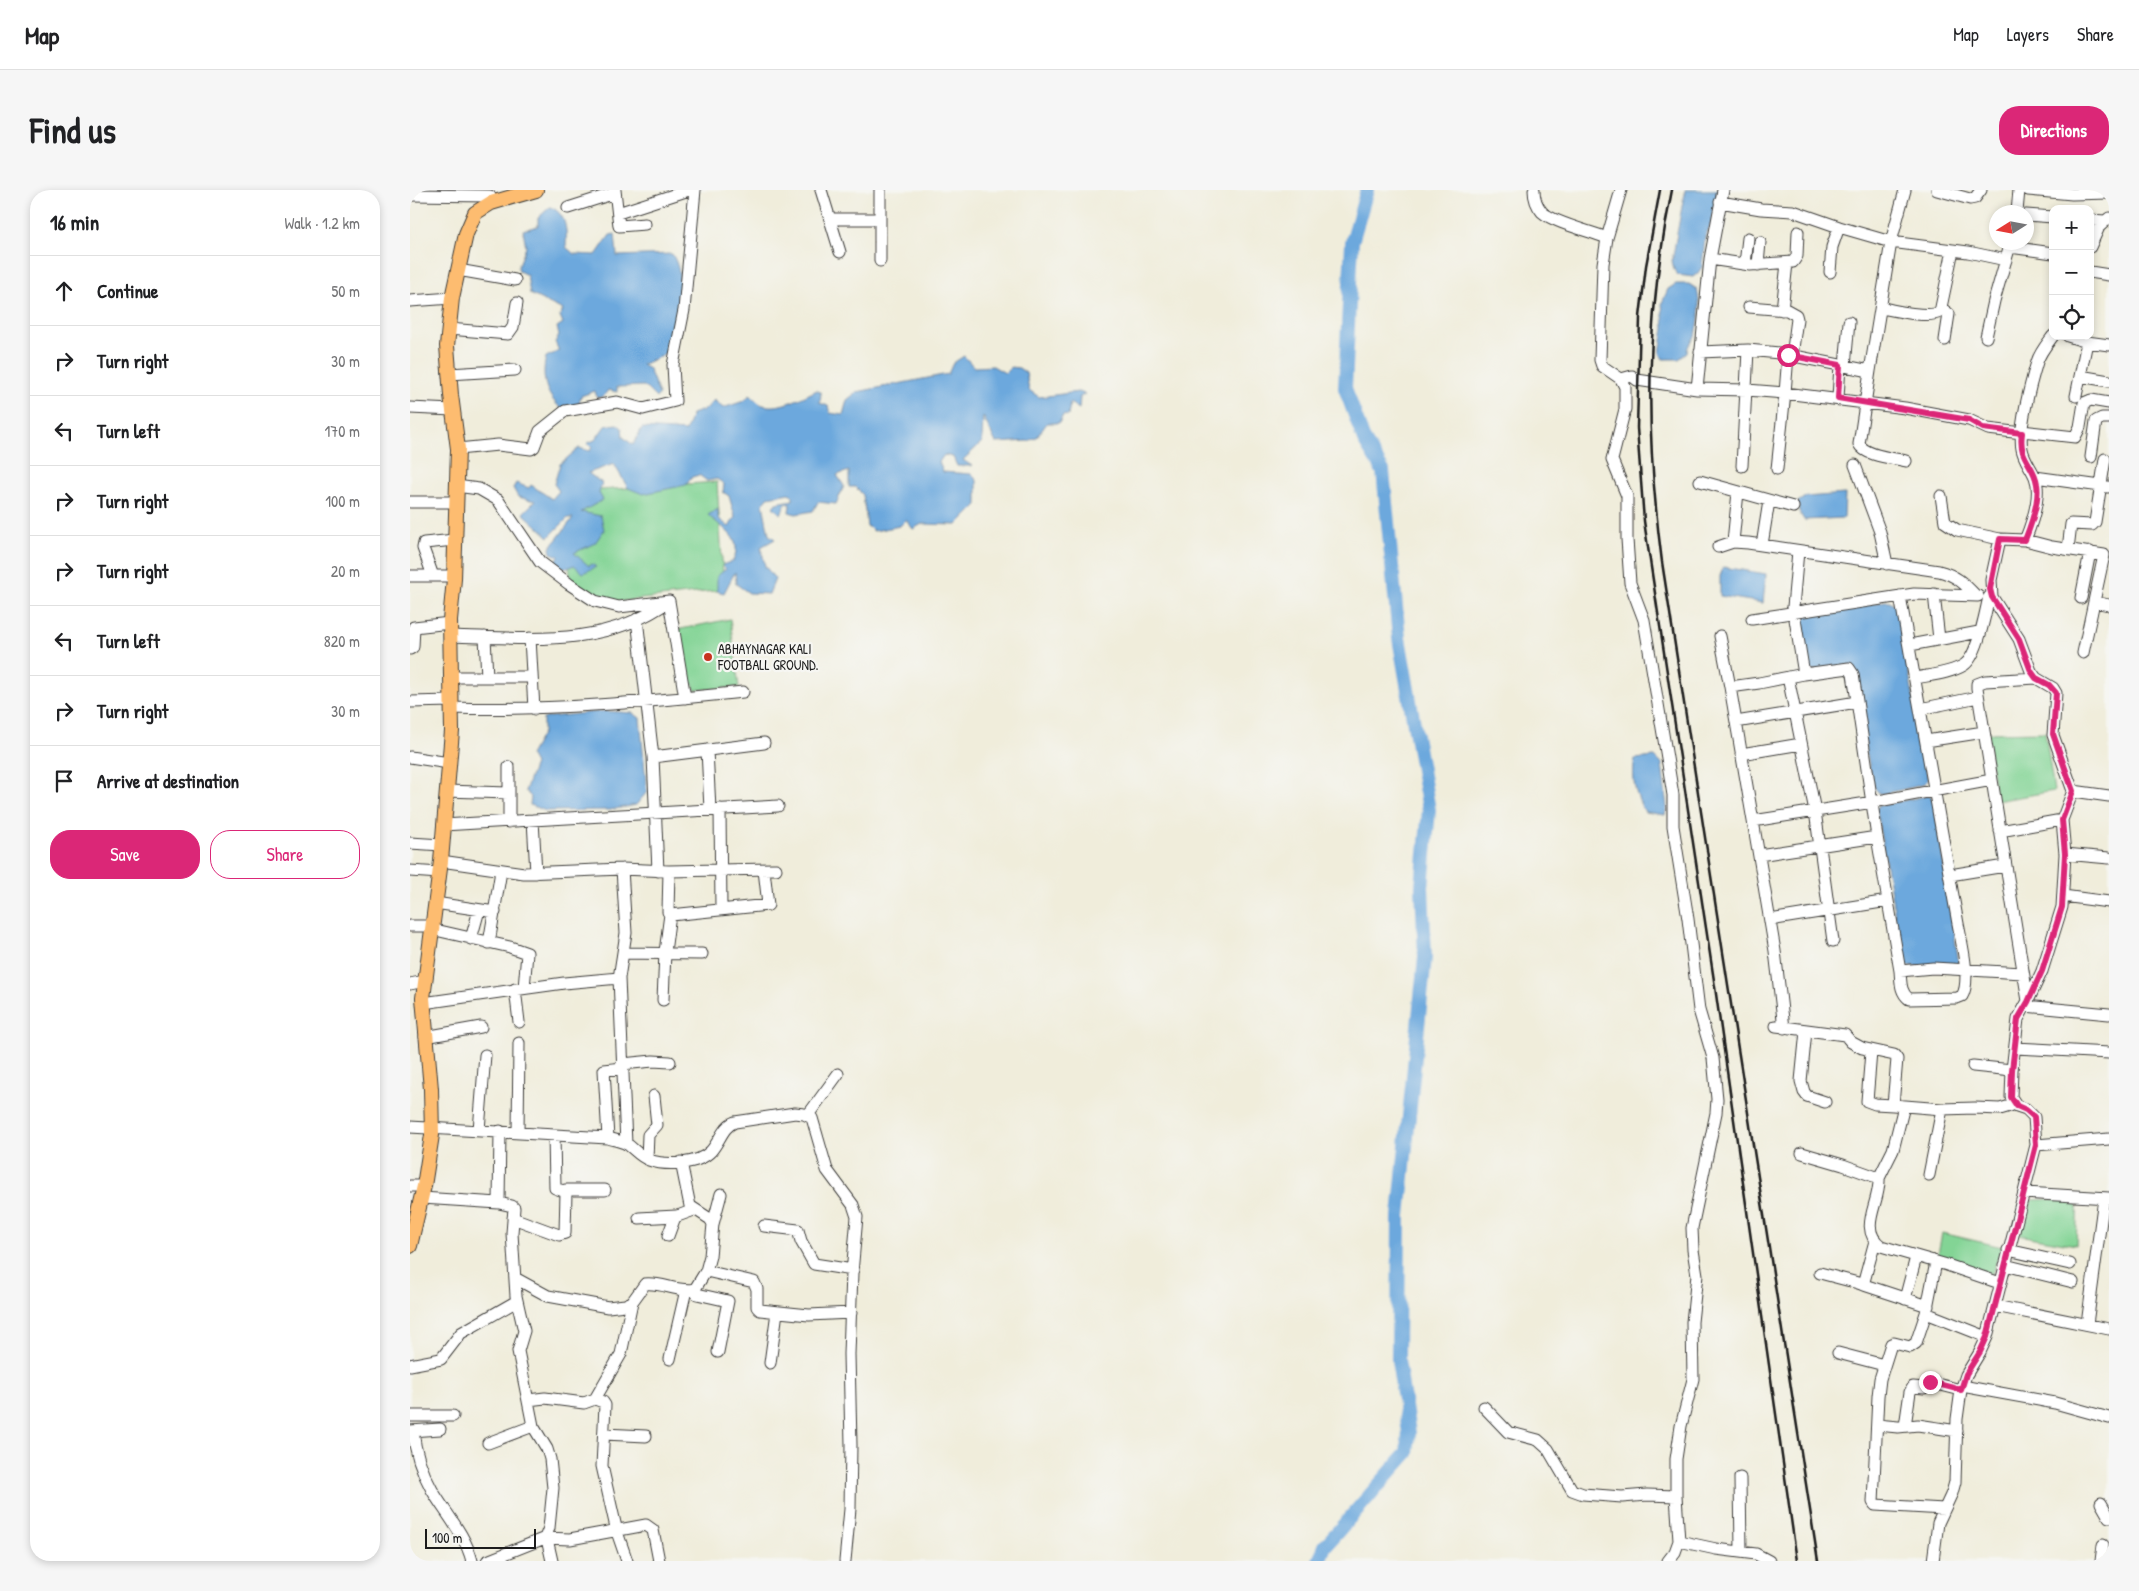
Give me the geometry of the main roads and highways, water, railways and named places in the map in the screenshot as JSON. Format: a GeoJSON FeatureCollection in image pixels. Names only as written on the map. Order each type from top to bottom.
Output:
{"type":"FeatureCollection","features":[{"type":"Feature","properties":{"kind":"main road"},"geometry":{"type":"LineString","coordinates":[[410,1246],[423,1192],[432,1127],[431,1081],[423,1003],[441,867],[452,705],[450,630],[454,576],[458,449],[449,374],[449,329],[452,298],[466,234],[475,213],[490,197],[536,190]]}},
{"type":"Feature","properties":{"kind":"water"},"geometry":{"type":"Polygon","coordinates":[[[1685,190],[1719,190],[1711,224],[1705,237],[1702,267],[1693,277],[1678,275],[1674,270],[1672,261],[1685,190]]]}},
{"type":"Feature","properties":{"kind":"water"},"geometry":{"type":"Polygon","coordinates":[[[550,207],[556,210],[563,218],[566,229],[566,247],[574,254],[596,255],[610,235],[615,234],[617,256],[672,254],[676,261],[680,275],[680,299],[679,315],[675,329],[676,341],[665,354],[642,365],[649,369],[659,394],[656,398],[644,386],[617,387],[617,392],[608,390],[604,396],[597,398],[595,391],[581,396],[579,402],[589,403],[567,413],[550,396],[545,382],[544,366],[546,357],[559,351],[555,342],[559,336],[557,327],[563,323],[560,316],[563,310],[530,294],[527,275],[519,271],[518,267],[526,247],[523,230],[538,226],[538,218],[550,207]]]}},
{"type":"Feature","properties":{"kind":"water"},"geometry":{"type":"Polygon","coordinates":[[[1676,284],[1689,284],[1697,289],[1699,306],[1698,324],[1687,353],[1679,359],[1663,359],[1660,353],[1664,328],[1662,303],[1668,289],[1676,284]]]}},
{"type":"Feature","properties":{"kind":"water"},"geometry":{"type":"Polygon","coordinates":[[[964,356],[974,367],[993,366],[1005,373],[1011,367],[1019,368],[1026,373],[1029,390],[1039,397],[1078,392],[1085,394],[1080,397],[1079,409],[1070,403],[1068,416],[1063,415],[1059,423],[1047,423],[1037,437],[1028,441],[996,443],[983,416],[982,442],[963,460],[972,466],[957,466],[953,457],[944,455],[939,462],[943,472],[971,474],[977,480],[977,505],[957,525],[922,524],[913,529],[906,520],[900,526],[874,531],[867,526],[863,495],[855,487],[849,487],[849,471],[837,475],[844,486],[836,504],[818,502],[813,511],[796,514],[789,512],[790,504],[786,503],[781,514],[773,507],[776,503],[793,500],[793,496],[789,493],[768,497],[763,504],[769,535],[775,539],[761,547],[765,566],[775,579],[769,594],[749,593],[736,584],[735,572],[724,593],[717,591],[717,576],[726,569],[722,565],[733,561],[736,546],[730,535],[708,515],[718,509],[718,518],[729,527],[735,517],[729,496],[723,492],[724,484],[717,479],[707,481],[699,475],[692,477],[686,485],[643,494],[628,488],[614,464],[588,473],[602,483],[599,493],[603,500],[581,512],[601,516],[604,530],[595,543],[574,553],[589,566],[592,564],[596,567],[583,573],[574,565],[568,568],[553,565],[559,556],[551,553],[550,548],[573,518],[568,518],[549,537],[523,513],[535,501],[518,497],[513,488],[516,483],[529,488],[531,485],[552,499],[559,491],[554,484],[560,464],[579,448],[590,451],[592,447],[587,443],[595,440],[605,426],[617,424],[622,428],[623,437],[633,445],[642,428],[686,431],[692,414],[706,409],[714,400],[723,408],[744,401],[750,395],[761,404],[776,406],[791,402],[817,390],[821,393],[820,403],[828,406],[830,413],[843,415],[847,400],[857,392],[948,374],[953,363],[964,356]]]}},
{"type":"Feature","properties":{"kind":"water"},"geometry":{"type":"Polygon","coordinates":[[[1845,494],[1844,518],[1804,520],[1799,512],[1798,502],[1805,497],[1845,494]]]}},
{"type":"Feature","properties":{"kind":"water"},"geometry":{"type":"Polygon","coordinates":[[[1723,567],[1766,574],[1763,603],[1720,596],[1720,576],[1723,567]]]}},
{"type":"Feature","properties":{"kind":"water"},"geometry":{"type":"Polygon","coordinates":[[[1890,601],[1897,607],[1928,780],[1922,785],[1883,794],[1879,793],[1873,786],[1850,665],[1813,671],[1805,667],[1800,620],[1803,617],[1890,601]]]}},
{"type":"Feature","properties":{"kind":"water"},"geometry":{"type":"Polygon","coordinates":[[[605,711],[633,713],[640,718],[647,792],[636,805],[610,810],[546,811],[530,805],[531,797],[525,791],[535,764],[530,755],[543,732],[543,719],[605,711]]]}},
{"type":"Feature","properties":{"kind":"water"},"geometry":{"type":"Polygon","coordinates":[[[1655,757],[1662,764],[1667,808],[1665,815],[1645,812],[1635,786],[1633,772],[1635,759],[1655,757]]]}},
{"type":"Feature","properties":{"kind":"water"},"geometry":{"type":"Polygon","coordinates":[[[1930,795],[1934,802],[1959,964],[1956,967],[1904,966],[1876,810],[1878,806],[1930,795]]]}},
{"type":"Feature","properties":{"kind":"waterway"},"geometry":{"type":"LineString","coordinates":[[1319,1561],[1325,1546],[1407,1453],[1409,1433],[1398,1360],[1399,1216],[1425,957],[1422,887],[1429,810],[1399,638],[1383,471],[1364,440],[1345,388],[1352,242],[1367,190]]}},
{"type":"Feature","properties":{"kind":"railway"},"geometry":{"type":"LineString","coordinates":[[1660,190],[1646,266],[1640,317],[1637,428],[1644,521],[1715,987],[1797,1561]]}},
{"type":"Feature","properties":{"kind":"railway"},"geometry":{"type":"LineString","coordinates":[[1672,190],[1663,238],[1652,330],[1650,376],[1656,514],[1818,1561]]}},
{"type":"Feature","properties":{"kind":"place","name":"ABHAYNAGAR KALI FOOTBALL GROUND."},"geometry":{"type":"Point","coordinates":[708,657]}}]}
